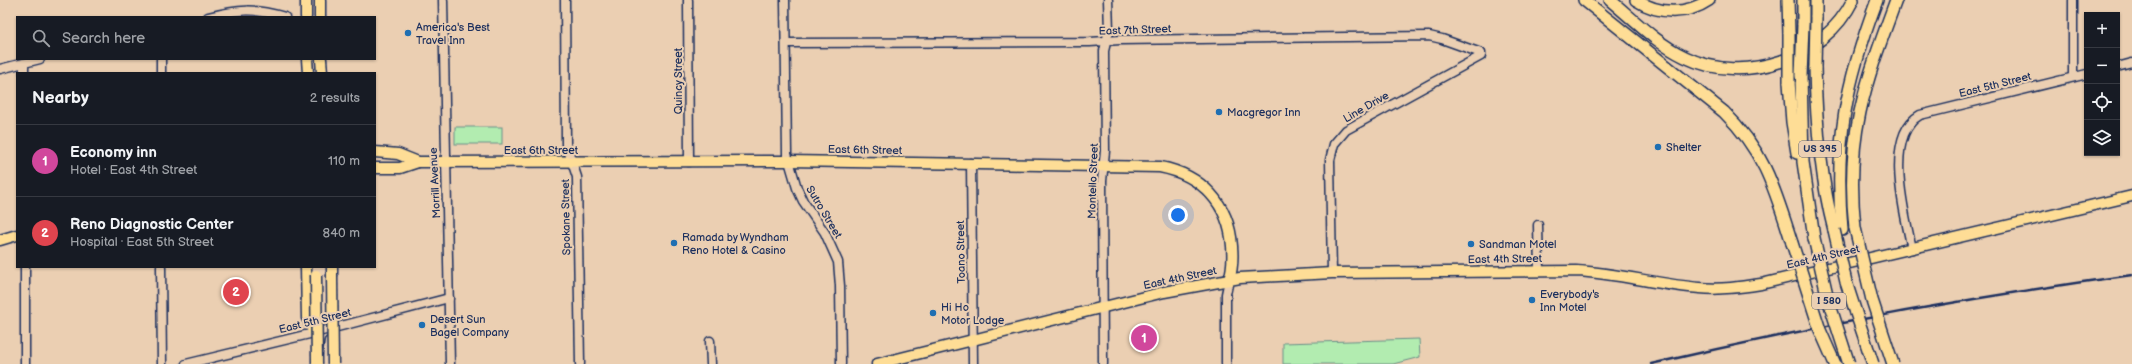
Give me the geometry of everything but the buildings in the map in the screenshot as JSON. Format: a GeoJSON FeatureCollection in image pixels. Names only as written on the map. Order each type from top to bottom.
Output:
{"type":"FeatureCollection","features":[{"type":"Feature","properties":{"kind":"highway"},"geometry":{"type":"LineString","coordinates":[[1584,0],[1724,112],[1743,132],[1759,154],[1769,174],[1820,330],[1835,364]]}},
{"type":"Feature","properties":{"kind":"highway"},"geometry":{"type":"LineString","coordinates":[[1610,0],[1654,38],[1685,58],[1701,64],[1734,69],[1749,68],[1779,62],[1810,48],[1836,25],[1853,0]]}},
{"type":"Feature","properties":{"kind":"highway"},"geometry":{"type":"LineString","coordinates":[[1636,0],[1655,10],[1676,12],[1698,7],[1710,0]]}},
{"type":"Feature","properties":{"kind":"highway"},"geometry":{"type":"LineString","coordinates":[[1788,0],[1789,82],[1794,141],[1807,192]]}},
{"type":"Feature","properties":{"kind":"highway","name":"US 395"},"geometry":{"type":"LineString","coordinates":[[1803,0],[1801,76],[1802,142],[1807,192]]}},
{"type":"Feature","properties":{"kind":"highway","name":"US 395"},"geometry":{"type":"LineString","coordinates":[[1816,0],[1815,67],[1821,158],[1826,196],[1838,230]]}},
{"type":"Feature","properties":{"kind":"highway"},"geometry":{"type":"LineString","coordinates":[[1838,230],[1839,160],[1845,105],[1858,50],[1877,0]]}},
{"type":"Feature","properties":{"kind":"highway"},"geometry":{"type":"LineString","coordinates":[[1894,364],[1872,300],[1855,228],[1852,170],[1858,116],[1870,72],[1896,0]]}},
{"type":"Feature","properties":{"kind":"highway","name":"I 580"},"geometry":{"type":"LineString","coordinates":[[1807,192],[1814,238],[1828,299],[1849,364]]}},
{"type":"Feature","properties":{"kind":"highway","name":"I 580"},"geometry":{"type":"LineString","coordinates":[[1838,230],[1846,282],[1873,364]]}},
{"type":"Feature","properties":{"kind":"main road"},"geometry":{"type":"LineString","coordinates":[[306,0],[306,16]]}},
{"type":"Feature","properties":{"kind":"main road"},"geometry":{"type":"LineString","coordinates":[[320,0],[320,16]]}},
{"type":"Feature","properties":{"kind":"main road"},"geometry":{"type":"LineString","coordinates":[[307,60],[308,72]]}},
{"type":"Feature","properties":{"kind":"main road"},"geometry":{"type":"LineString","coordinates":[[321,60],[322,72]]}},
{"type":"Feature","properties":{"kind":"main road","name":"East 6th Street"},"geometry":{"type":"LineString","coordinates":[[376,152],[398,154],[418,162]]}},
{"type":"Feature","properties":{"kind":"main road","name":"East 6th Street"},"geometry":{"type":"LineString","coordinates":[[378,169],[400,168],[418,162],[788,161],[971,163],[1166,168],[1182,173],[1203,185],[1220,204],[1229,225],[1233,266],[1229,280]]}},
{"type":"Feature","properties":{"kind":"main road","name":"East 4th Street"},"geometry":{"type":"LineString","coordinates":[[877,364],[1164,292],[1229,280],[1332,273],[1539,271],[1606,273],[1673,285],[1722,289],[1761,284],[2132,196]]}},
{"type":"Feature","properties":{"kind":"main road"},"geometry":{"type":"LineString","coordinates":[[0,240],[16,235]]}},
{"type":"Feature","properties":{"kind":"main road"},"geometry":{"type":"LineString","coordinates":[[306,268],[307,318],[314,333]]}},
{"type":"Feature","properties":{"kind":"main road"},"geometry":{"type":"LineString","coordinates":[[316,271],[317,364]]}},
{"type":"Feature","properties":{"kind":"main road"},"geometry":{"type":"LineString","coordinates":[[332,271],[333,364]]}},
{"type":"Feature","properties":{"kind":"street","name":"Morrill Avenue"},"geometry":{"type":"LineString","coordinates":[[443,0],[450,364]]}},
{"type":"Feature","properties":{"kind":"street","name":"Spokane Street"},"geometry":{"type":"LineString","coordinates":[[565,0],[566,144],[577,177],[580,364]]}},
{"type":"Feature","properties":{"kind":"street","name":"Quincy Street"},"geometry":{"type":"LineString","coordinates":[[688,0],[689,162]]}},
{"type":"Feature","properties":{"kind":"street","name":"Sutro Street"},"geometry":{"type":"LineString","coordinates":[[785,0],[786,142],[788,161],[800,194],[825,234],[838,262],[840,286],[841,364]]}},
{"type":"Feature","properties":{"kind":"street","name":"Montello Street"},"geometry":{"type":"LineString","coordinates":[[1103,364],[1102,181],[1105,151],[1104,51],[1109,30],[1108,0]]}},
{"type":"Feature","properties":{"kind":"street"},"geometry":{"type":"LineString","coordinates":[[2073,0],[2073,78]]}},
{"type":"Feature","properties":{"kind":"street"},"geometry":{"type":"LineString","coordinates":[[214,16],[248,10],[263,11],[281,16]]}},
{"type":"Feature","properties":{"kind":"street","name":"East 7th Street"},"geometry":{"type":"LineString","coordinates":[[786,43],[1106,41],[1429,36],[1481,53]]}},
{"type":"Feature","properties":{"kind":"street","name":"Line Drive"},"geometry":{"type":"LineString","coordinates":[[1332,273],[1330,160],[1334,144],[1346,130],[1474,59],[1481,53]]}},
{"type":"Feature","properties":{"kind":"street"},"geometry":{"type":"LineString","coordinates":[[0,69],[36,60]]}},
{"type":"Feature","properties":{"kind":"street"},"geometry":{"type":"LineString","coordinates":[[161,60],[161,72]]}},
{"type":"Feature","properties":{"kind":"street"},"geometry":{"type":"LineString","coordinates":[[24,63],[24,72]]}},
{"type":"Feature","properties":{"kind":"street"},"geometry":{"type":"LineString","coordinates":[[2120,66],[2132,63]]}},
{"type":"Feature","properties":{"kind":"street","name":"East 5th Street"},"geometry":{"type":"LineString","coordinates":[[1912,248],[1901,202],[1900,181],[1901,152],[1906,128],[1910,122],[1920,115],[2084,75]]}},
{"type":"Feature","properties":{"kind":"street","name":"Toano Street"},"geometry":{"type":"LineString","coordinates":[[971,163],[973,364]]}},
{"type":"Feature","properties":{"kind":"street"},"geometry":{"type":"LineString","coordinates":[[1538,225],[1539,271]]}},
{"type":"Feature","properties":{"kind":"street"},"geometry":{"type":"LineString","coordinates":[[25,268],[25,364]]}},
{"type":"Feature","properties":{"kind":"street"},"geometry":{"type":"LineString","coordinates":[[161,268],[162,364]]}},
{"type":"Feature","properties":{"kind":"street"},"geometry":{"type":"LineString","coordinates":[[1226,364],[1226,294],[1229,280]]}},
{"type":"Feature","properties":{"kind":"street","name":"East 5th Street"},"geometry":{"type":"LineString","coordinates":[[186,364],[329,330],[449,298]]}},
{"type":"Feature","properties":{"kind":"street"},"geometry":{"type":"LineString","coordinates":[[325,364],[329,330]]}},
{"type":"Feature","properties":{"kind":"street"},"geometry":{"type":"LineString","coordinates":[[314,333],[320,346],[325,364]]}},
{"type":"Feature","properties":{"kind":"street"},"geometry":{"type":"LineString","coordinates":[[710,341],[711,364]]}},
{"type":"Feature","properties":{"kind":"green space"},"geometry":{"type":"Polygon","coordinates":[[[455,127],[502,127],[502,144],[455,144],[455,127]]]}},
{"type":"Feature","properties":{"kind":"green space"},"geometry":{"type":"Polygon","coordinates":[[[1419,339],[1420,357],[1393,364],[1283,364],[1283,343],[1419,339]]]}},
{"type":"Feature","properties":{"kind":"railway"},"geometry":{"type":"LineString","coordinates":[[1651,364],[1830,325],[2011,293],[2132,275]]}},
{"type":"Feature","properties":{"kind":"place","name":"America's Best Travel Inn"},"geometry":{"type":"Point","coordinates":[408,33]}},
{"type":"Feature","properties":{"kind":"place","name":"Macgregor Inn"},"geometry":{"type":"Point","coordinates":[1219,112]}},
{"type":"Feature","properties":{"kind":"place","name":"Shelter"},"geometry":{"type":"Point","coordinates":[1658,147]}},
{"type":"Feature","properties":{"kind":"place","name":"Ramada by Wyndham Reno Hotel & Casino"},"geometry":{"type":"Point","coordinates":[674,243]}},
{"type":"Feature","properties":{"kind":"place","name":"Sandman Motel"},"geometry":{"type":"Point","coordinates":[1471,244]}},
{"type":"Feature","properties":{"kind":"place","name":"Reno Diagnostic Center"},"geometry":{"type":"Point","coordinates":[236,292]}},
{"type":"Feature","properties":{"kind":"place","name":"Everybody's Inn Motel"},"geometry":{"type":"Point","coordinates":[1532,300]}},
{"type":"Feature","properties":{"kind":"place","name":"Hi Ho Motor Lodge"},"geometry":{"type":"Point","coordinates":[933,313]}},
{"type":"Feature","properties":{"kind":"place","name":"Desert Sun Bagel Company"},"geometry":{"type":"Point","coordinates":[422,325]}},
{"type":"Feature","properties":{"kind":"place","name":"Economy inn"},"geometry":{"type":"Point","coordinates":[1144,338]}}]}
